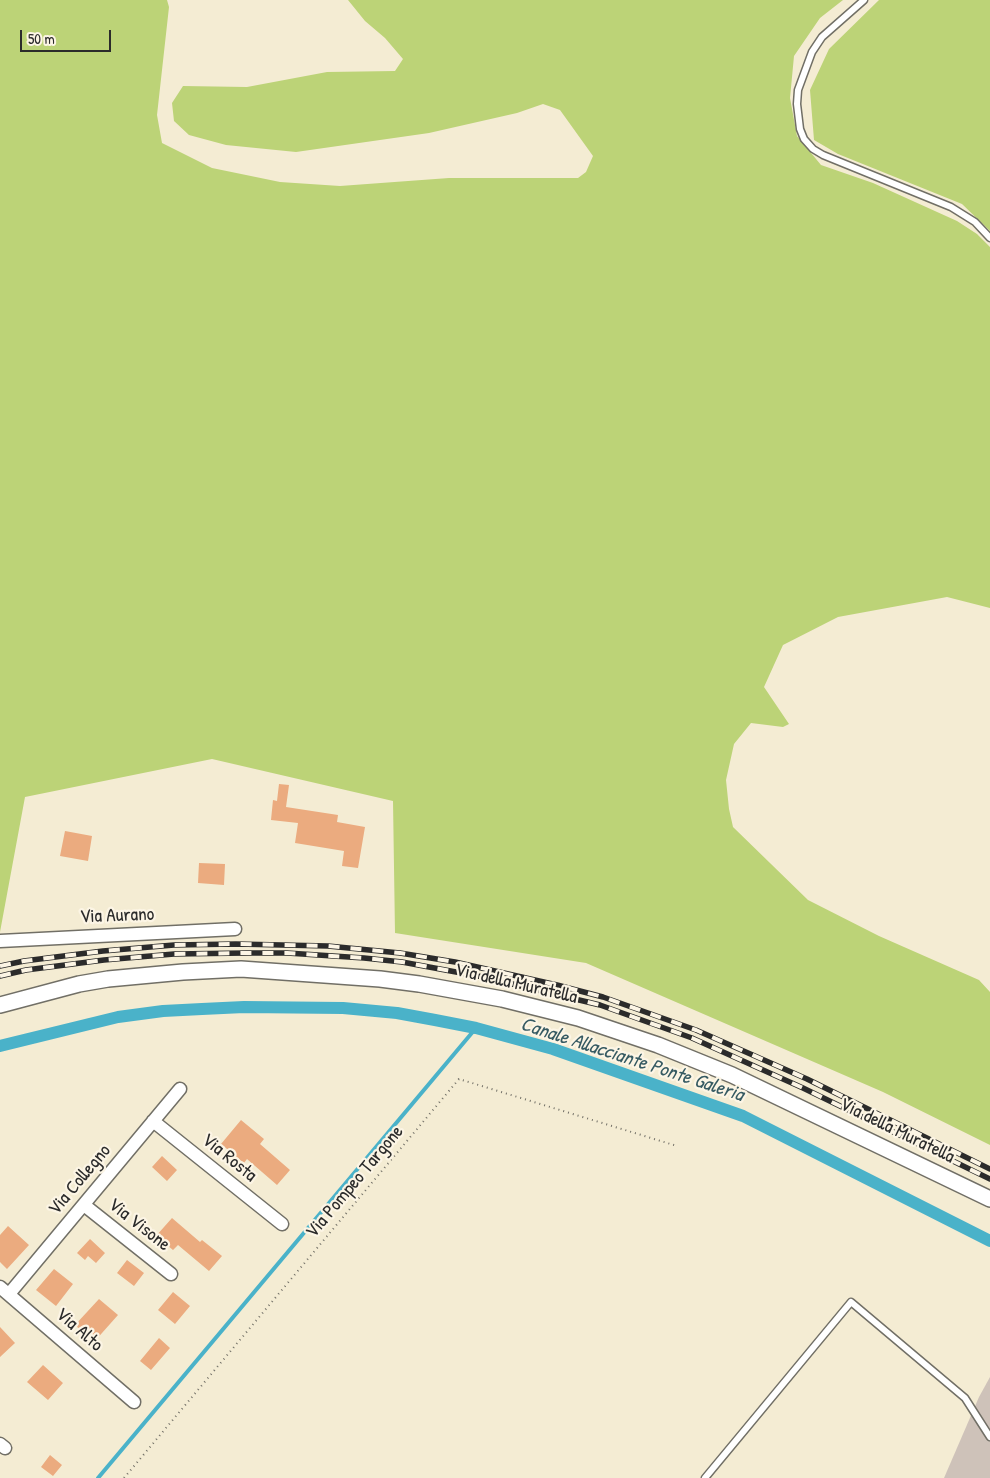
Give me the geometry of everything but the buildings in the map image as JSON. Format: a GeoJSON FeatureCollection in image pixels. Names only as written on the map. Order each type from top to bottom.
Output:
{"type":"FeatureCollection","features":[{"type":"Feature","properties":{"kind":"street","name":"Via Aurano"},"geometry":{"type":"LineString","coordinates":[[0,941],[235,929]]}},
{"type":"Feature","properties":{"kind":"street","name":"Via della Muratella"},"geometry":{"type":"LineString","coordinates":[[0,1005],[79,984],[108,979],[228,970],[267,970],[348,976],[469,992],[578,1018],[658,1045],[732,1074],[990,1199]]}},
{"type":"Feature","properties":{"kind":"street","name":"Via Collegno"},"geometry":{"type":"LineString","coordinates":[[4,1290],[84,1205],[180,1089]]}},
{"type":"Feature","properties":{"kind":"street","name":"Via Rosta"},"geometry":{"type":"LineString","coordinates":[[153,1121],[282,1224]]}},
{"type":"Feature","properties":{"kind":"street","name":"Via Visone"},"geometry":{"type":"LineString","coordinates":[[84,1205],[171,1274]]}},
{"type":"Feature","properties":{"kind":"street","name":"Via Alto"},"geometry":{"type":"LineString","coordinates":[[4,1290],[134,1402]]}},
{"type":"Feature","properties":{"kind":"lane"},"geometry":{"type":"LineString","coordinates":[[864,0],[822,37],[812,52],[798,90],[797,104],[800,129],[804,139],[823,155],[951,207],[975,222],[990,238]]}},
{"type":"Feature","properties":{"kind":"lane"},"geometry":{"type":"LineString","coordinates":[[704,1478],[852,1302],[965,1398],[990,1437]]}},
{"type":"Feature","properties":{"kind":"path","name":"Via Pompeo Targone"},"geometry":{"type":"LineString","coordinates":[[124,1478],[459,1079],[677,1146]]}},
{"type":"Feature","properties":{"kind":"shaded area"},"geometry":{"type":"Polygon","coordinates":[[[990,1377],[990,1478],[944,1478],[979,1397],[990,1377]]]}},
{"type":"Feature","properties":{"kind":"green space"},"geometry":{"type":"Polygon","coordinates":[[[0,0],[167,0],[169,7],[157,115],[162,143],[212,168],[280,182],[340,186],[449,178],[578,178],[586,172],[593,156],[560,110],[543,104],[517,113],[429,133],[296,152],[226,145],[189,135],[174,121],[172,103],[183,86],[247,87],[327,72],[395,71],[403,59],[385,38],[365,21],[348,0],[843,0],[820,18],[794,56],[790,98],[797,136],[821,165],[873,183],[957,221],[977,234],[990,247],[990,608],[947,597],[838,617],[783,645],[764,687],[789,724],[783,727],[751,723],[734,744],[726,780],[729,809],[733,827],[808,900],[879,936],[979,980],[990,992],[990,1145],[883,1092],[586,963],[395,933],[393,801],[212,759],[25,797],[0,932],[0,0]]]}},
{"type":"Feature","properties":{"kind":"green space"},"geometry":{"type":"Polygon","coordinates":[[[879,0],[990,0],[990,231],[962,204],[838,154],[814,140],[810,90],[829,49],[879,0]]]}},
{"type":"Feature","properties":{"kind":"waterway","name":"Canale Allacciante Ponte Galeria"},"geometry":{"type":"LineString","coordinates":[[0,1046],[118,1017],[163,1011],[244,1007],[343,1008],[397,1013],[476,1028],[553,1049],[743,1116],[990,1241]]}},
{"type":"Feature","properties":{"kind":"waterway"},"geometry":{"type":"LineString","coordinates":[[98,1478],[476,1028]]}},
{"type":"Feature","properties":{"kind":"railway"},"geometry":{"type":"LineString","coordinates":[[0,966],[103,951],[174,945],[236,944],[328,946],[400,953],[455,962],[603,997],[696,1030],[807,1079],[990,1169]]}},
{"type":"Feature","properties":{"kind":"railway"},"geometry":{"type":"LineString","coordinates":[[0,976],[26,970],[104,960],[174,954],[287,953],[402,962],[483,977],[600,1005],[692,1038],[803,1088],[990,1179]]}}]}
